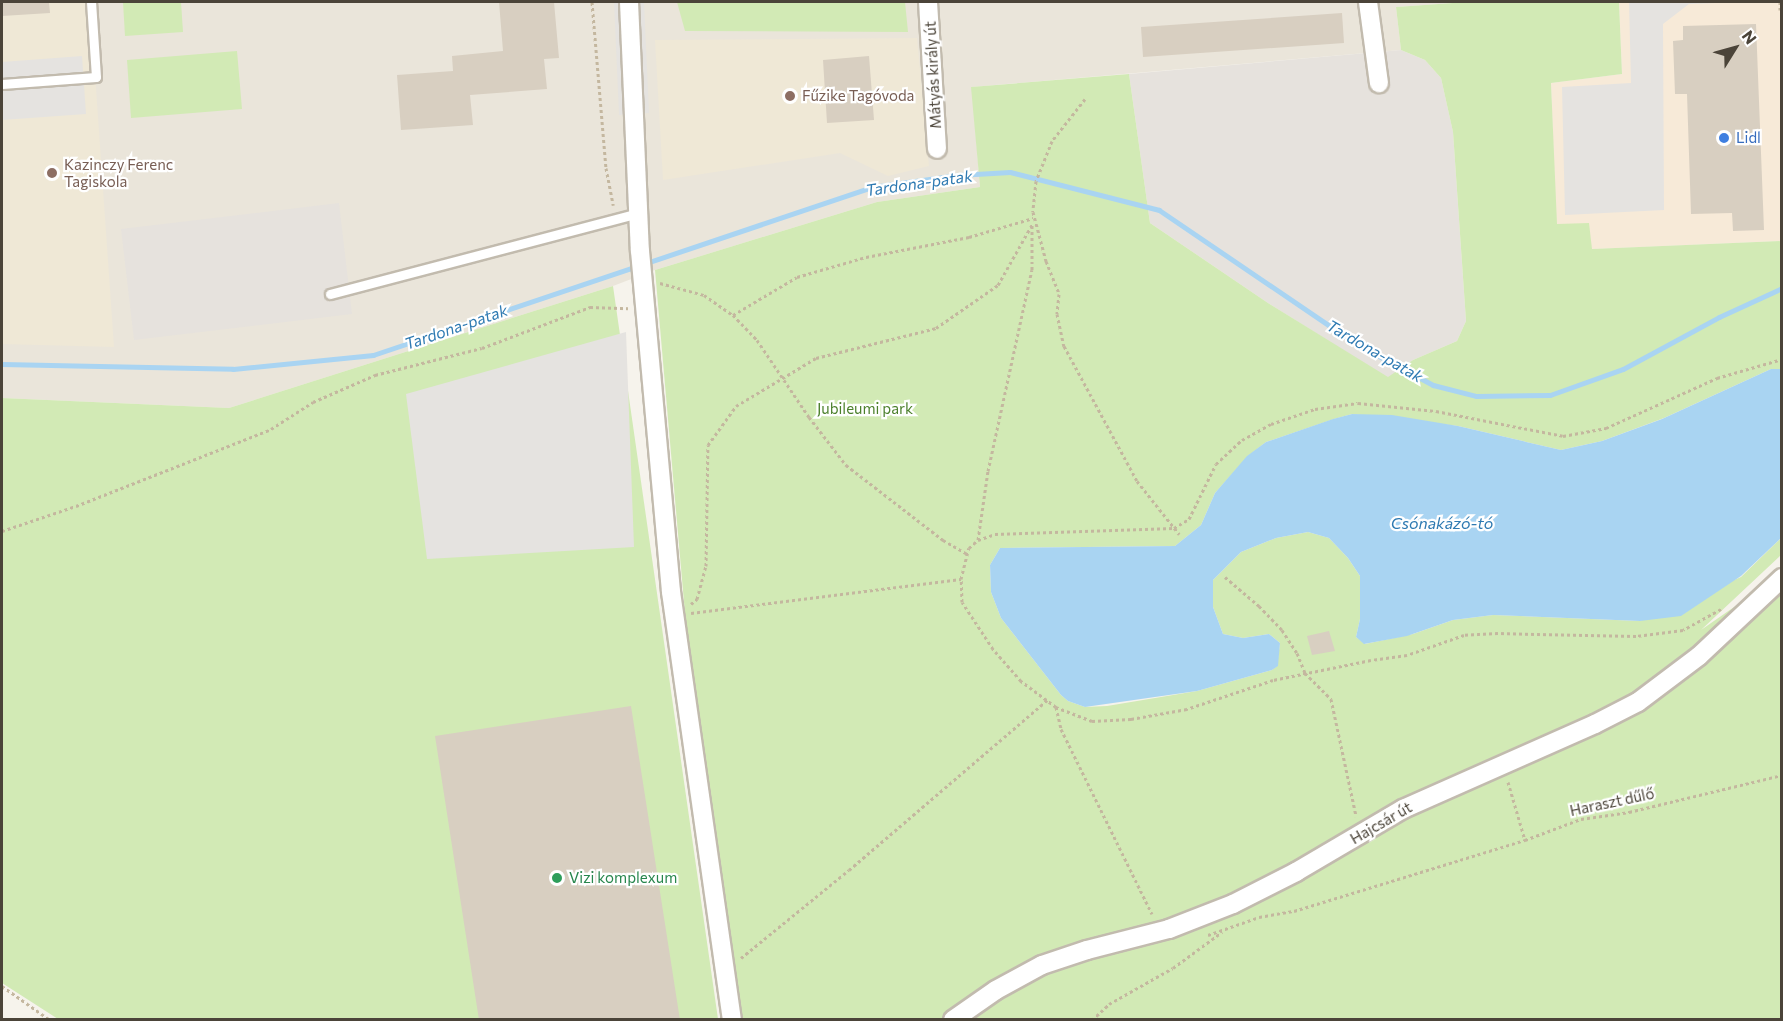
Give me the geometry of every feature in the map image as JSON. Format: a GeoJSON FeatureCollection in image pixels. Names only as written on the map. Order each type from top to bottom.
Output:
{"type":"FeatureCollection","features":[{"type":"Feature","properties":{"kind":"street"},"geometry":{"type":"LineString","coordinates":[[629,2],[638,213],[645,309],[675,615],[732,1020]]}},
{"type":"Feature","properties":{"kind":"street","name":"Mátyás király út"},"geometry":{"type":"LineString","coordinates":[[928,2],[937,149]]}},
{"type":"Feature","properties":{"kind":"street"},"geometry":{"type":"LineString","coordinates":[[1368,2],[1379,83]]}},
{"type":"Feature","properties":{"kind":"street","name":"Hajcsár út"},"geometry":{"type":"LineString","coordinates":[[953,1020],[996,990],[1042,965],[1098,947],[1161,931],[1233,904],[1306,866],[1359,833],[1459,782],[1503,765],[1638,702],[1699,656],[1782,578]]}},
{"type":"Feature","properties":{"kind":"lane"},"geometry":{"type":"LineString","coordinates":[[2,84],[96,77],[91,2]]}},
{"type":"Feature","properties":{"kind":"lane"},"geometry":{"type":"LineString","coordinates":[[330,294],[638,213]]}},
{"type":"Feature","properties":{"kind":"path"},"geometry":{"type":"LineString","coordinates":[[592,2],[596,73],[610,200]]}},
{"type":"Feature","properties":{"kind":"path"},"geometry":{"type":"LineString","coordinates":[[1780,2],[1780,10]]}},
{"type":"Feature","properties":{"kind":"path"},"geometry":{"type":"LineString","coordinates":[[978,540],[988,471],[1032,270],[1032,223],[1036,182],[1052,141],[1084,99]]}},
{"type":"Feature","properties":{"kind":"path"},"geometry":{"type":"LineString","coordinates":[[1033,212],[1046,261],[1059,294],[1057,314],[1064,346],[1137,481],[1179,534]]}},
{"type":"Feature","properties":{"kind":"path"},"geometry":{"type":"LineString","coordinates":[[733,315],[797,277],[866,256],[969,237],[1033,218]]}},
{"type":"Feature","properties":{"kind":"path"},"geometry":{"type":"LineString","coordinates":[[675,615],[697,599],[706,566],[708,445],[736,406],[816,358],[936,328],[998,285],[1032,223]]}},
{"type":"Feature","properties":{"kind":"path"},"geometry":{"type":"LineString","coordinates":[[642,269],[704,296],[733,315],[757,340],[809,417],[846,465],[943,540],[967,554]]}},
{"type":"Feature","properties":{"kind":"path"},"geometry":{"type":"LineString","coordinates":[[2,531],[76,506],[271,429],[313,402],[375,375],[482,348],[590,307],[645,309]]}},
{"type":"Feature","properties":{"kind":"path"},"geometry":{"type":"LineString","coordinates":[[1722,608],[1683,630],[1636,636],[1498,633],[1464,635],[1407,655],[1274,680],[1187,709],[1131,718],[1092,721],[1056,707],[1021,681],[993,649],[962,602],[961,579],[969,548],[978,540],[995,534],[1174,528],[1188,519],[1216,464],[1242,440],[1271,424],[1315,409],[1358,403],[1425,410],[1563,436],[1606,428],[1717,378],[1782,359]]}},
{"type":"Feature","properties":{"kind":"path"},"geometry":{"type":"LineString","coordinates":[[1225,577],[1259,606],[1282,630],[1297,653],[1305,673],[1331,699],[1359,833]]}},
{"type":"Feature","properties":{"kind":"path"},"geometry":{"type":"LineString","coordinates":[[675,615],[961,579]]}},
{"type":"Feature","properties":{"kind":"path"},"geometry":{"type":"LineString","coordinates":[[725,971],[849,870],[1047,700]]}},
{"type":"Feature","properties":{"kind":"path"},"geometry":{"type":"LineString","coordinates":[[1056,707],[1061,729],[1161,931]]}},
{"type":"Feature","properties":{"kind":"path"},"geometry":{"type":"LineString","coordinates":[[1503,765],[1525,840]]}},
{"type":"Feature","properties":{"kind":"path","name":"Haraszt dűlő"},"geometry":{"type":"LineString","coordinates":[[1206,936],[1259,917],[1294,911],[1525,840],[1581,819],[1629,812],[1782,775]]}},
{"type":"Feature","properties":{"kind":"path"},"geometry":{"type":"LineString","coordinates":[[1092,1020],[1109,1004],[1173,968],[1226,929]]}},
{"type":"Feature","properties":{"kind":"path"},"geometry":{"type":"LineString","coordinates":[[2,986],[50,1020]]}},
{"type":"Feature","properties":{"kind":"shaded area"},"geometry":{"type":"Polygon","coordinates":[[[2,2],[1467,2],[1396,7],[1401,50],[972,87],[980,187],[877,202],[655,270],[613,286],[229,408],[2,398],[2,2]]]}},
{"type":"Feature","properties":{"kind":"shaded area","name":"Kazinczy Ferenc Tagiskola"},"geometry":{"type":"Polygon","coordinates":[[[2,2],[90,2],[114,347],[2,344],[2,2]]]}},
{"type":"Feature","properties":{"kind":"shaded area"},"geometry":{"type":"Polygon","coordinates":[[[614,2],[644,2],[649,113],[619,115],[614,2]]]}},
{"type":"Feature","properties":{"kind":"shaded area"},"geometry":{"type":"Polygon","coordinates":[[[1619,2],[1781,2],[1781,241],[1592,249],[1556,224],[1551,83],[1622,74],[1619,2]]]}},
{"type":"Feature","properties":{"kind":"shaded area"},"geometry":{"type":"Polygon","coordinates":[[[1629,2],[1743,2],[1689,4],[1663,24],[1664,210],[1565,215],[1562,87],[1631,83],[1629,2]]]}},
{"type":"Feature","properties":{"kind":"shaded area","name":"Fűzike Tagóvoda"},"geometry":{"type":"Polygon","coordinates":[[[917,38],[929,166],[888,176],[840,153],[663,180],[655,40],[917,38]]]}},
{"type":"Feature","properties":{"kind":"shaded area"},"geometry":{"type":"Polygon","coordinates":[[[1401,50],[1425,60],[1441,78],[1453,132],[1466,321],[1457,341],[1413,360],[1388,378],[1268,303],[1150,223],[1129,74],[1401,50]]]}},
{"type":"Feature","properties":{"kind":"shaded area"},"geometry":{"type":"Polygon","coordinates":[[[82,56],[86,114],[2,120],[2,62],[82,56]]]}},
{"type":"Feature","properties":{"kind":"shaded area"},"geometry":{"type":"Polygon","coordinates":[[[339,203],[352,314],[134,340],[121,229],[339,203]]]}},
{"type":"Feature","properties":{"kind":"shaded area"},"geometry":{"type":"Polygon","coordinates":[[[626,332],[634,547],[427,559],[406,394],[626,332]]]}},
{"type":"Feature","properties":{"kind":"green space"},"geometry":{"type":"Polygon","coordinates":[[[123,2],[181,2],[183,32],[125,36],[123,2]]]}},
{"type":"Feature","properties":{"kind":"green space"},"geometry":{"type":"Polygon","coordinates":[[[677,2],[905,2],[908,32],[685,31],[677,2]]]}},
{"type":"Feature","properties":{"kind":"green space","name":"Jubileumi park"},"geometry":{"type":"Polygon","coordinates":[[[1467,2],[1619,2],[1622,74],[1551,83],[1557,224],[1589,223],[1592,249],[1781,241],[1781,369],[1771,369],[1664,418],[1602,441],[1561,450],[1458,426],[1352,414],[1334,419],[1266,442],[1248,456],[1215,493],[1201,525],[1175,546],[1000,548],[990,565],[991,592],[1001,618],[1061,695],[1068,701],[1085,707],[1107,706],[1197,691],[1272,670],[1277,666],[1280,643],[1269,634],[1243,638],[1223,634],[1213,607],[1213,580],[1241,552],[1276,538],[1308,532],[1329,538],[1348,558],[1360,576],[1360,619],[1356,637],[1365,644],[1413,634],[1453,620],[1493,615],[1640,621],[1741,577],[1781,538],[1781,555],[1701,630],[1760,589],[1781,567],[1781,1019],[742,1019],[686,625],[655,270],[877,202],[980,187],[971,87],[1129,74],[1150,223],[1268,303],[1388,377],[1413,360],[1457,341],[1466,321],[1453,132],[1441,78],[1425,60],[1401,50],[1396,7],[1467,2]]]}},
{"type":"Feature","properties":{"kind":"green space"},"geometry":{"type":"Polygon","coordinates":[[[237,51],[242,109],[131,118],[127,60],[237,51]]]}},
{"type":"Feature","properties":{"kind":"green space"},"geometry":{"type":"Polygon","coordinates":[[[613,286],[718,1019],[58,1019],[2,983],[2,398],[229,408],[613,286]]]}},
{"type":"Feature","properties":{"kind":"water","name":"Csónakázó-tó"},"geometry":{"type":"Polygon","coordinates":[[[1771,369],[1781,369],[1781,538],[1741,576],[1681,616],[1640,621],[1493,615],[1453,620],[1407,636],[1364,644],[1356,637],[1360,619],[1360,576],[1348,558],[1329,538],[1308,532],[1276,538],[1241,552],[1213,580],[1213,607],[1223,634],[1243,638],[1269,634],[1280,643],[1278,666],[1272,670],[1197,691],[1085,707],[1068,701],[1061,695],[1001,618],[991,592],[990,565],[1000,548],[1175,546],[1201,525],[1215,493],[1247,456],[1266,442],[1333,419],[1352,414],[1392,415],[1458,426],[1561,450],[1602,441],[1662,419],[1771,369]]]}},
{"type":"Feature","properties":{"kind":"building"},"geometry":{"type":"Polygon","coordinates":[[[2,2],[49,2],[50,13],[2,16],[2,2]]]}},
{"type":"Feature","properties":{"kind":"building"},"geometry":{"type":"Polygon","coordinates":[[[499,2],[554,2],[559,58],[544,59],[547,89],[470,95],[473,125],[401,130],[397,75],[453,71],[452,56],[503,51],[499,2]]]}},
{"type":"Feature","properties":{"kind":"building"},"geometry":{"type":"Polygon","coordinates":[[[1342,13],[1344,43],[1143,57],[1141,27],[1342,13]]]}},
{"type":"Feature","properties":{"kind":"building","name":"Lidl"},"geometry":{"type":"Polygon","coordinates":[[[1756,24],[1764,230],[1733,231],[1732,213],[1691,214],[1687,94],[1675,94],[1673,41],[1683,40],[1683,26],[1756,24]]]}},
{"type":"Feature","properties":{"kind":"building"},"geometry":{"type":"Polygon","coordinates":[[[869,56],[874,120],[827,123],[823,60],[869,56]]]}},
{"type":"Feature","properties":{"kind":"building"},"geometry":{"type":"Polygon","coordinates":[[[1329,631],[1335,651],[1312,655],[1307,636],[1329,631]]]}},
{"type":"Feature","properties":{"kind":"building","name":"Vizi komplexum"},"geometry":{"type":"Polygon","coordinates":[[[631,706],[680,1020],[479,1020],[435,736],[631,706]]]}},
{"type":"Feature","properties":{"kind":"waterway","name":"Tardona-patak"},"geometry":{"type":"LineString","coordinates":[[2,364],[233,369],[373,355],[872,187],[958,175],[1010,172],[1159,210],[1358,345],[1433,385],[1476,396],[1550,395],[1623,369],[1719,317],[1782,288]]}},
{"type":"Feature","properties":{"kind":"place","name":"Fűzike Tagóvoda"},"geometry":{"type":"Point","coordinates":[790,96]}},
{"type":"Feature","properties":{"kind":"place","name":"Lidl"},"geometry":{"type":"Point","coordinates":[1724,138]}},
{"type":"Feature","properties":{"kind":"place","name":"Kazinczy Ferenc Tagiskola"},"geometry":{"type":"Point","coordinates":[52,173]}},
{"type":"Feature","properties":{"kind":"place","name":"Vizi komplexum"},"geometry":{"type":"Point","coordinates":[557,878]}}]}
